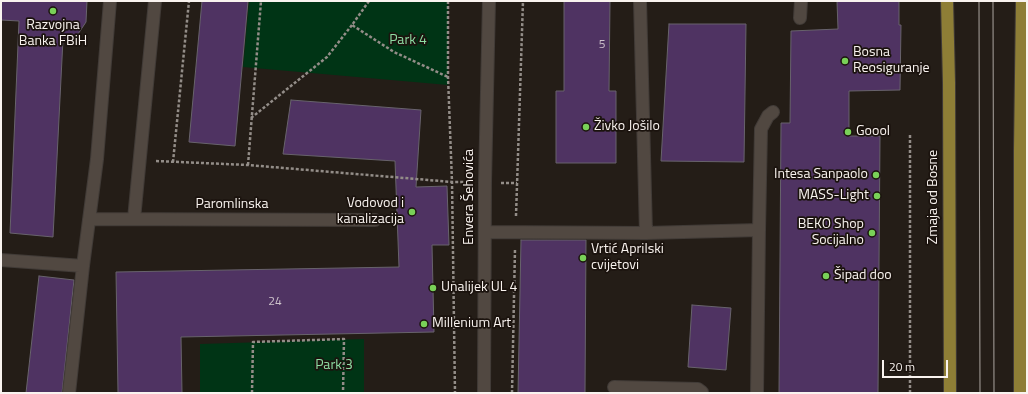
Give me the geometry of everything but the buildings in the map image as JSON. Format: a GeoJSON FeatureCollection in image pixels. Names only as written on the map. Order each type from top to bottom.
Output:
{"type":"FeatureCollection","features":[{"type":"Feature","properties":{"kind":"main road","name":"Zmaja od Bosne"},"geometry":{"type":"LineString","coordinates":[[948,1],[950,393]]}},
{"type":"Feature","properties":{"kind":"main road"},"geometry":{"type":"LineString","coordinates":[[1020,393],[1020,150],[1022,1]]}},
{"type":"Feature","properties":{"kind":"street"},"geometry":{"type":"LineString","coordinates":[[69,393],[97,159],[110,1]]}},
{"type":"Feature","properties":{"kind":"street"},"geometry":{"type":"LineString","coordinates":[[134,219],[155,1]]}},
{"type":"Feature","properties":{"kind":"street","name":"Envera Šehovića"},"geometry":{"type":"LineString","coordinates":[[484,393],[485,182],[489,1]]}},
{"type":"Feature","properties":{"kind":"street"},"geometry":{"type":"LineString","coordinates":[[640,1],[646,233]]}},
{"type":"Feature","properties":{"kind":"street"},"geometry":{"type":"LineString","coordinates":[[800,18],[801,1]]}},
{"type":"Feature","properties":{"kind":"street"},"geometry":{"type":"LineString","coordinates":[[757,393],[761,129],[768,116],[774,112]]}},
{"type":"Feature","properties":{"kind":"street","name":"Paromlinska"},"geometry":{"type":"LineString","coordinates":[[89,219],[375,220]]}},
{"type":"Feature","properties":{"kind":"street"},"geometry":{"type":"LineString","coordinates":[[485,232],[646,233],[759,230]]}},
{"type":"Feature","properties":{"kind":"street"},"geometry":{"type":"LineString","coordinates":[[1,260],[83,266]]}},
{"type":"Feature","properties":{"kind":"street"},"geometry":{"type":"LineString","coordinates":[[614,386],[698,389],[702,393]]}},
{"type":"Feature","properties":{"kind":"path"},"geometry":{"type":"LineString","coordinates":[[173,162],[189,1]]}},
{"type":"Feature","properties":{"kind":"path"},"geometry":{"type":"LineString","coordinates":[[248,165],[261,1]]}},
{"type":"Feature","properties":{"kind":"path"},"geometry":{"type":"LineString","coordinates":[[251,118],[327,57],[369,1]]}},
{"type":"Feature","properties":{"kind":"path"},"geometry":{"type":"LineString","coordinates":[[448,1],[448,77],[452,182],[455,393]]}},
{"type":"Feature","properties":{"kind":"path"},"geometry":{"type":"LineString","coordinates":[[512,393],[523,1]]}},
{"type":"Feature","properties":{"kind":"path"},"geometry":{"type":"LineString","coordinates":[[352,25],[394,52],[448,77]]}},
{"type":"Feature","properties":{"kind":"path"},"geometry":{"type":"LineString","coordinates":[[910,135],[910,393]]}},
{"type":"Feature","properties":{"kind":"path"},"geometry":{"type":"LineString","coordinates":[[140,160],[248,165],[452,182],[517,183]]}},
{"type":"Feature","properties":{"kind":"path"},"geometry":{"type":"LineString","coordinates":[[252,393],[253,342],[344,339],[343,393]]}},
{"type":"Feature","properties":{"kind":"green space","name":"Park 4"},"geometry":{"type":"Polygon","coordinates":[[[249,1],[448,1],[448,85],[243,67],[249,1]]]}},
{"type":"Feature","properties":{"kind":"green space","name":"Park 3"},"geometry":{"type":"Polygon","coordinates":[[[364,339],[364,393],[200,393],[200,344],[364,339]]]}},
{"type":"Feature","properties":{"kind":"tram line"},"geometry":{"type":"LineString","coordinates":[[979,1],[980,393]]}},
{"type":"Feature","properties":{"kind":"tram line"},"geometry":{"type":"LineString","coordinates":[[993,1],[994,393]]}},
{"type":"Feature","properties":{"kind":"place","name":"Razvojna Banka FBiH"},"geometry":{"type":"Point","coordinates":[53,11]}},
{"type":"Feature","properties":{"kind":"place","name":"Bosna Reosiguranje"},"geometry":{"type":"Point","coordinates":[845,61]}},
{"type":"Feature","properties":{"kind":"place","name":"Živko Jošilo"},"geometry":{"type":"Point","coordinates":[586,127]}},
{"type":"Feature","properties":{"kind":"place","name":"Goool"},"geometry":{"type":"Point","coordinates":[848,132]}},
{"type":"Feature","properties":{"kind":"place","name":"Intesa Sanpaolo"},"geometry":{"type":"Point","coordinates":[876,175]}},
{"type":"Feature","properties":{"kind":"place","name":"MASS-Light"},"geometry":{"type":"Point","coordinates":[877,196]}},
{"type":"Feature","properties":{"kind":"place","name":"Vodovod i kanalizacija"},"geometry":{"type":"Point","coordinates":[412,212]}},
{"type":"Feature","properties":{"kind":"place","name":"BEKO Shop Socijalno"},"geometry":{"type":"Point","coordinates":[872,233]}},
{"type":"Feature","properties":{"kind":"place","name":"Vrtić Aprilski cvijetovi"},"geometry":{"type":"Point","coordinates":[583,258]}},
{"type":"Feature","properties":{"kind":"place","name":"Šipad doo"},"geometry":{"type":"Point","coordinates":[826,276]}},
{"type":"Feature","properties":{"kind":"place","name":"Unalijek UL 4"},"geometry":{"type":"Point","coordinates":[433,288]}},
{"type":"Feature","properties":{"kind":"place","name":"Millenium Art"},"geometry":{"type":"Point","coordinates":[424,324]}}]}
